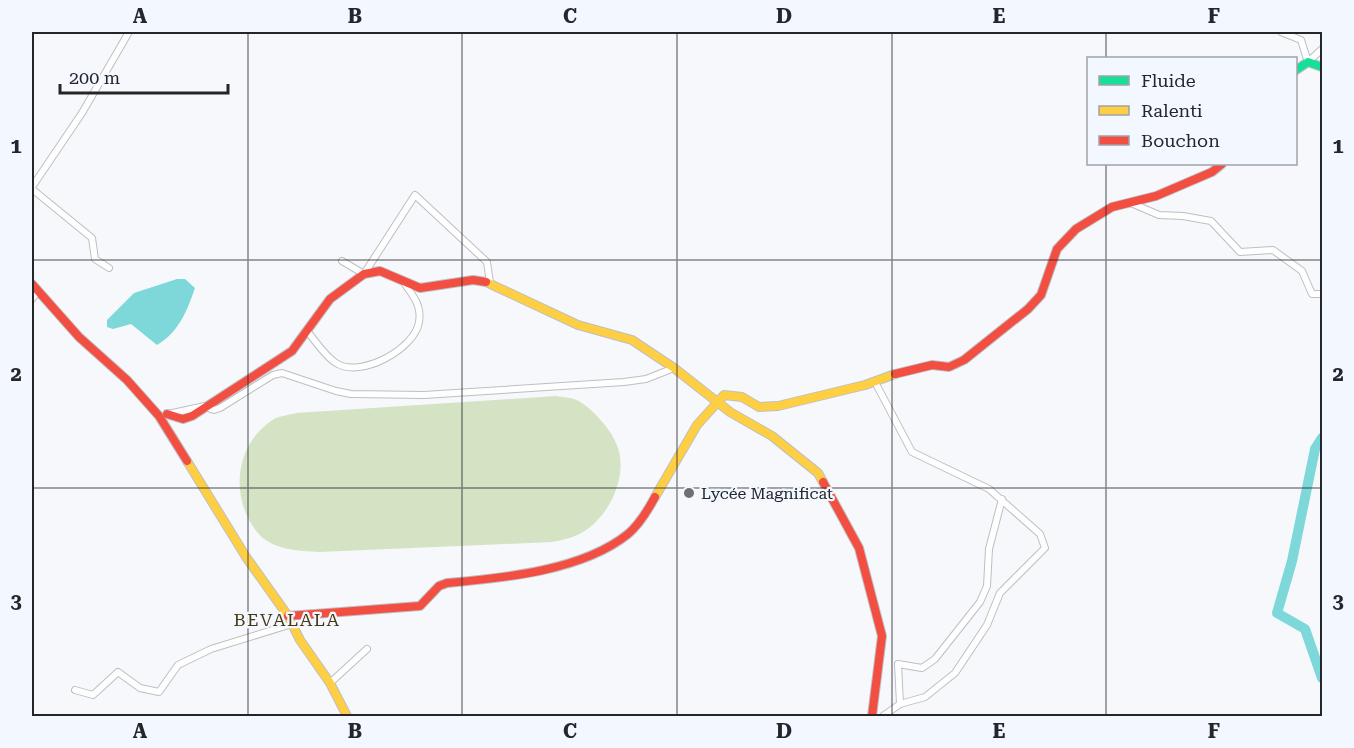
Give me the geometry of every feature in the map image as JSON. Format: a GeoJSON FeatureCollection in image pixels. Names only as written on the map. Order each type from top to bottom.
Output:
{"type":"FeatureCollection","features":[{"type":"Feature","properties":{"kind":"street"},"geometry":{"type":"LineString","coordinates":[[109,268],[95,259],[92,238],[32,188],[82,113],[129,32]]}},
{"type":"Feature","properties":{"kind":"street"},"geometry":{"type":"LineString","coordinates":[[1281,32],[1301,40],[1308,62]]}},
{"type":"Feature","properties":{"kind":"street"},"geometry":{"type":"LineString","coordinates":[[1297,69],[1323,50]]}},
{"type":"Feature","properties":{"kind":"street"},"geometry":{"type":"LineString","coordinates":[[1308,62],[1323,67]]}},
{"type":"Feature","properties":{"kind":"street"},"geometry":{"type":"LineString","coordinates":[[75,690],[93,695],[118,672],[140,688],[159,692],[178,665],[211,649],[290,620],[420,606],[439,586],[447,583],[508,579],[538,573],[566,565],[617,542],[631,532],[649,507],[686,442],[724,395],[742,397],[759,407],[778,406],[875,382],[908,369],[932,365],[949,367],[964,360],[1028,309],[1041,294],[1057,249],[1076,229],[1112,207],[1156,196],[1203,176],[1220,165]]}},
{"type":"Feature","properties":{"kind":"street"},"geometry":{"type":"LineString","coordinates":[[163,415],[183,419],[292,351],[330,299],[364,274],[414,195],[487,262],[490,283]]}},
{"type":"Feature","properties":{"kind":"street"},"geometry":{"type":"LineString","coordinates":[[1131,202],[1159,215],[1211,221],[1240,252],[1273,250],[1302,271],[1312,294],[1323,294]]}},
{"type":"Feature","properties":{"kind":"street"},"geometry":{"type":"LineString","coordinates":[[342,261],[364,274],[380,271],[405,284],[420,288],[473,280],[490,283],[579,325],[632,340],[674,368],[730,412],[772,436],[818,473],[859,548],[882,636],[872,717]]}},
{"type":"Feature","properties":{"kind":"street"},"geometry":{"type":"LineString","coordinates":[[32,284],[80,337],[163,415],[246,557],[330,683],[347,717]]}},
{"type":"Feature","properties":{"kind":"street"},"geometry":{"type":"LineString","coordinates":[[308,332],[336,363],[356,368],[379,363],[406,343],[420,324],[419,305],[405,284]]}},
{"type":"Feature","properties":{"kind":"street"},"geometry":{"type":"LineString","coordinates":[[32,299],[38,291]]}},
{"type":"Feature","properties":{"kind":"street"},"geometry":{"type":"LineString","coordinates":[[207,406],[220,408],[273,375],[282,373],[336,392],[424,395],[646,380],[674,368]]}},
{"type":"Feature","properties":{"kind":"street"},"geometry":{"type":"LineString","coordinates":[[875,382],[912,452],[989,489],[1040,534],[1045,548],[1000,593],[987,625],[955,673],[926,697],[900,704],[883,717]]}},
{"type":"Feature","properties":{"kind":"street"},"geometry":{"type":"LineString","coordinates":[[900,704],[898,664],[922,668],[935,659],[980,602],[987,586],[989,549],[1002,499]]}},
{"type":"Feature","properties":{"kind":"street"},"geometry":{"type":"LineString","coordinates":[[330,683],[367,649]]}},
{"type":"Feature","properties":{"kind":"green space"},"geometry":{"type":"Polygon","coordinates":[[[556,396],[577,400],[584,404],[610,431],[620,455],[619,480],[609,505],[593,525],[572,537],[552,542],[303,551],[278,546],[263,538],[248,518],[242,503],[240,471],[244,456],[261,429],[276,418],[296,413],[556,396]]]}},
{"type":"Feature","properties":{"kind":"water"},"geometry":{"type":"Polygon","coordinates":[[[177,279],[185,279],[195,288],[177,327],[165,340],[157,345],[131,324],[113,329],[107,327],[107,320],[134,293],[177,279]]]}},
{"type":"Feature","properties":{"kind":"waterway"},"geometry":{"type":"LineString","coordinates":[[1322,438],[1315,449],[1292,561],[1277,613],[1305,629],[1322,678]]}},
{"type":"Feature","properties":{"kind":"traffic: fast"},"geometry":{"type":"LineString","coordinates":[[1297,69],[1308,62],[1322,67]]}},
{"type":"Feature","properties":{"kind":"traffic: slow"},"geometry":{"type":"LineString","coordinates":[[486,282],[578,325],[632,340],[674,368],[730,412],[772,436],[818,473],[823,482]]}},
{"type":"Feature","properties":{"kind":"traffic: slow"},"geometry":{"type":"LineString","coordinates":[[655,497],[697,425],[724,395],[742,397],[759,407],[778,406],[865,385],[895,374]]}},
{"type":"Feature","properties":{"kind":"traffic: slow"},"geometry":{"type":"LineString","coordinates":[[187,461],[246,557],[288,616],[300,640],[330,683],[347,716]]}},
{"type":"Feature","properties":{"kind":"traffic: jam"},"geometry":{"type":"LineString","coordinates":[[895,374],[932,365],[949,367],[964,360],[1028,309],[1041,295],[1057,249],[1076,229],[1112,207],[1156,196],[1212,172],[1221,165]]}},
{"type":"Feature","properties":{"kind":"traffic: jam"},"geometry":{"type":"LineString","coordinates":[[167,414],[183,419],[192,416],[292,351],[330,299],[364,274],[380,271],[420,288],[473,280],[486,282]]}},
{"type":"Feature","properties":{"kind":"traffic: jam"},"geometry":{"type":"LineString","coordinates":[[32,284],[79,337],[127,380],[159,416],[187,461]]}},
{"type":"Feature","properties":{"kind":"traffic: jam"},"geometry":{"type":"LineString","coordinates":[[823,482],[859,548],[882,636],[872,716]]}},
{"type":"Feature","properties":{"kind":"traffic: jam"},"geometry":{"type":"LineString","coordinates":[[288,616],[420,606],[439,586],[447,583],[517,575],[588,557],[628,534],[647,512],[655,497]]}},
{"type":"Feature","properties":{"kind":"place","name":"Lycée Magnificat"},"geometry":{"type":"Point","coordinates":[689,493]}},
{"type":"Feature","properties":{"kind":"district","name":"BEVALALA"},"geometry":{"type":"Point","coordinates":[287,620]}}]}
